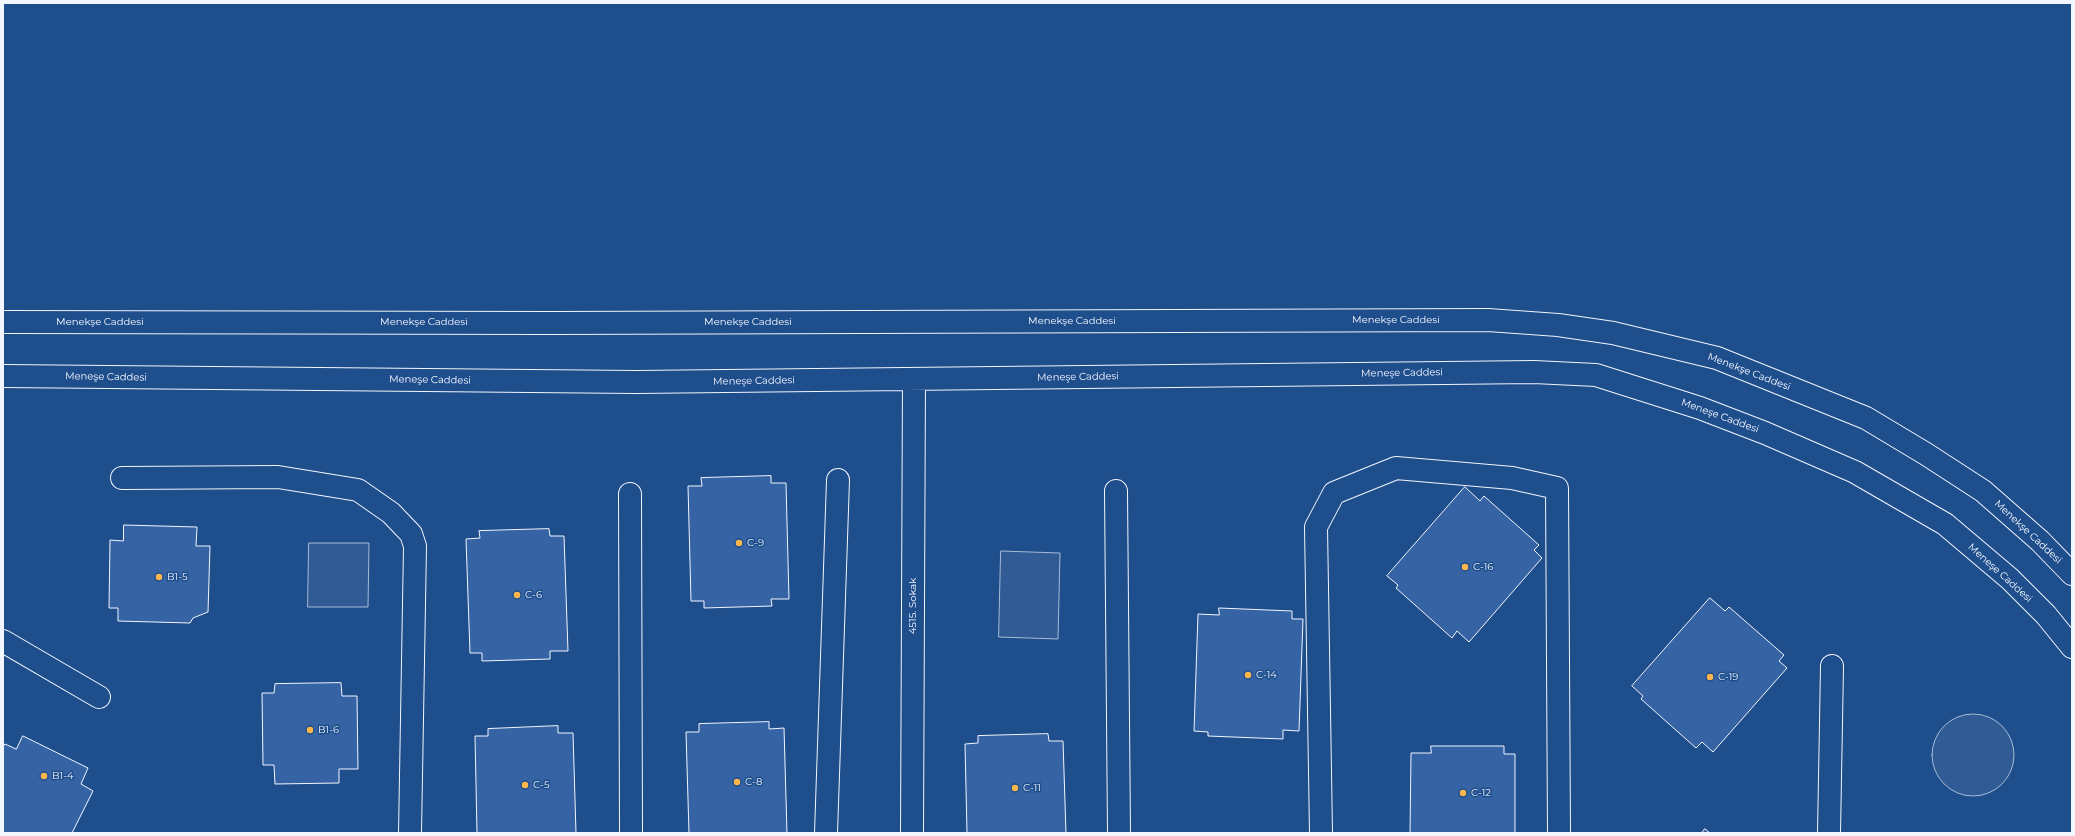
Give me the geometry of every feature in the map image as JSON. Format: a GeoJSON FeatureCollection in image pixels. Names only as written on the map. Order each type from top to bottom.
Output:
{"type":"FeatureCollection","features":[{"type":"Feature","properties":{"kind":"street","name":"Menekşe Caddesi"},"geometry":{"type":"LineString","coordinates":[[3,322],[576,323],[1488,320],[1558,325],[1613,333],[1717,358],[1866,418],[1926,454],[1983,491],[2040,541],[2072,574]]}},
{"type":"Feature","properties":{"kind":"street","name":"Meneşe Caddesi"},"geometry":{"type":"LineString","coordinates":[[3,376],[636,382],[1534,372],[1596,376],[1700,408],[1765,433],[1855,472],[1944,524],[2010,579],[2046,615],[2072,647]]}},
{"type":"Feature","properties":{"kind":"street","name":"4515. Sokak"},"geometry":{"type":"LineString","coordinates":[[912,833],[914,379]]}},
{"type":"Feature","properties":{"kind":"street"},"geometry":{"type":"LineString","coordinates":[[1321,833],[1316,528],[1334,493],[1396,468],[1512,478],[1557,488],[1559,833]]}},
{"type":"Feature","properties":{"kind":"street"},"geometry":{"type":"LineString","coordinates":[[122,478],[278,477],[358,490],[391,513],[411,534],[415,546],[410,833]]}},
{"type":"Feature","properties":{"kind":"street"},"geometry":{"type":"LineString","coordinates":[[826,833],[838,480]]}},
{"type":"Feature","properties":{"kind":"street"},"geometry":{"type":"LineString","coordinates":[[1116,491],[1119,833]]}},
{"type":"Feature","properties":{"kind":"street"},"geometry":{"type":"LineString","coordinates":[[630,494],[631,833]]}},
{"type":"Feature","properties":{"kind":"street"},"geometry":{"type":"LineString","coordinates":[[3,641],[99,697]]}},
{"type":"Feature","properties":{"kind":"street"},"geometry":{"type":"LineString","coordinates":[[1829,833],[1832,666]]}},
{"type":"Feature","properties":{"kind":"shaded area"},"geometry":{"type":"Polygon","coordinates":[[[309,543],[369,543],[368,607],[308,607],[309,543]]]}},
{"type":"Feature","properties":{"kind":"shaded area"},"geometry":{"type":"Polygon","coordinates":[[[1001,551],[1060,553],[1058,639],[999,637],[1001,551]]]}},
{"type":"Feature","properties":{"kind":"shaded area"},"geometry":{"type":"Polygon","coordinates":[[[1973,714],[1989,717],[2002,726],[2011,739],[2014,755],[2011,771],[2002,784],[1989,793],[1973,796],[1957,793],[1944,784],[1935,771],[1932,755],[1935,739],[1944,726],[1957,717],[1973,714]]]}},
{"type":"Feature","properties":{"kind":"building","name":"C-9"},"geometry":{"type":"Polygon","coordinates":[[[771,476],[771,483],[786,483],[789,599],[771,599],[772,606],[704,608],[704,601],[691,601],[688,486],[702,486],[701,478],[771,476]]]}},
{"type":"Feature","properties":{"kind":"building","name":"C-16"},"geometry":{"type":"Polygon","coordinates":[[[1465,487],[1480,501],[1484,496],[1539,545],[1534,550],[1542,558],[1469,642],[1457,631],[1452,638],[1396,588],[1398,585],[1387,576],[1465,487]]]}},
{"type":"Feature","properties":{"kind":"building","name":"B1-5"},"geometry":{"type":"Polygon","coordinates":[[[124,525],[197,527],[196,546],[210,546],[208,612],[193,618],[190,623],[118,621],[118,608],[109,608],[110,540],[123,541],[124,525]]]}},
{"type":"Feature","properties":{"kind":"building","name":"C-6"},"geometry":{"type":"Polygon","coordinates":[[[549,529],[550,536],[564,536],[568,651],[550,651],[550,659],[482,661],[482,653],[470,653],[466,539],[480,538],[479,531],[549,529]]]}},
{"type":"Feature","properties":{"kind":"building","name":"C-19"},"geometry":{"type":"Polygon","coordinates":[[[1710,598],[1725,611],[1729,607],[1784,655],[1779,661],[1787,668],[1713,752],[1702,742],[1696,748],[1641,699],[1643,696],[1632,686],[1710,598]]]}},
{"type":"Feature","properties":{"kind":"building","name":"C-14"},"geometry":{"type":"Polygon","coordinates":[[[1219,608],[1292,611],[1292,619],[1303,619],[1299,731],[1283,730],[1283,739],[1208,736],[1208,732],[1194,731],[1198,614],[1219,615],[1219,608]]]}},
{"type":"Feature","properties":{"kind":"building","name":"B1-6"},"geometry":{"type":"Polygon","coordinates":[[[341,683],[342,696],[357,696],[358,769],[339,769],[339,783],[275,784],[274,765],[263,765],[262,693],[274,693],[275,684],[341,683]]]}},
{"type":"Feature","properties":{"kind":"building","name":"C-8"},"geometry":{"type":"Polygon","coordinates":[[[769,722],[769,729],[784,728],[787,833],[689,833],[686,732],[699,732],[699,724],[769,722]]]}},
{"type":"Feature","properties":{"kind":"building","name":"C-5"},"geometry":{"type":"Polygon","coordinates":[[[558,726],[558,733],[573,733],[576,833],[477,833],[475,736],[488,736],[488,729],[558,726]]]}},
{"type":"Feature","properties":{"kind":"building","name":"C-11"},"geometry":{"type":"Polygon","coordinates":[[[1048,734],[1049,741],[1063,741],[1066,833],[967,833],[965,744],[978,743],[978,736],[1048,734]]]}},
{"type":"Feature","properties":{"kind":"building","name":"B1-4"},"geometry":{"type":"Polygon","coordinates":[[[23,736],[88,768],[81,784],[93,791],[72,833],[3,833],[3,747],[5,744],[16,749],[23,736]]]}},
{"type":"Feature","properties":{"kind":"building","name":"C-12"},"geometry":{"type":"Polygon","coordinates":[[[1431,746],[1504,746],[1504,754],[1515,754],[1515,833],[1410,833],[1411,753],[1431,753],[1431,746]]]}},
{"type":"Feature","properties":{"kind":"building"},"geometry":{"type":"Polygon","coordinates":[[[1705,829],[1710,833],[1702,833],[1705,829]]]}},
{"type":"Feature","properties":{"kind":"place","name":"C-9"},"geometry":{"type":"Point","coordinates":[739,543]}},
{"type":"Feature","properties":{"kind":"place","name":"C-16"},"geometry":{"type":"Point","coordinates":[1465,567]}},
{"type":"Feature","properties":{"kind":"place","name":"B1-5"},"geometry":{"type":"Point","coordinates":[159,577]}},
{"type":"Feature","properties":{"kind":"place","name":"C-6"},"geometry":{"type":"Point","coordinates":[517,595]}},
{"type":"Feature","properties":{"kind":"place","name":"C-14"},"geometry":{"type":"Point","coordinates":[1248,675]}},
{"type":"Feature","properties":{"kind":"place","name":"C-19"},"geometry":{"type":"Point","coordinates":[1710,677]}},
{"type":"Feature","properties":{"kind":"place","name":"B1-6"},"geometry":{"type":"Point","coordinates":[310,730]}},
{"type":"Feature","properties":{"kind":"place","name":"B1-4"},"geometry":{"type":"Point","coordinates":[44,776]}},
{"type":"Feature","properties":{"kind":"place","name":"C-8"},"geometry":{"type":"Point","coordinates":[737,782]}},
{"type":"Feature","properties":{"kind":"place","name":"C-5"},"geometry":{"type":"Point","coordinates":[525,785]}},
{"type":"Feature","properties":{"kind":"place","name":"C-11"},"geometry":{"type":"Point","coordinates":[1015,788]}},
{"type":"Feature","properties":{"kind":"place","name":"C-12"},"geometry":{"type":"Point","coordinates":[1463,793]}}]}
